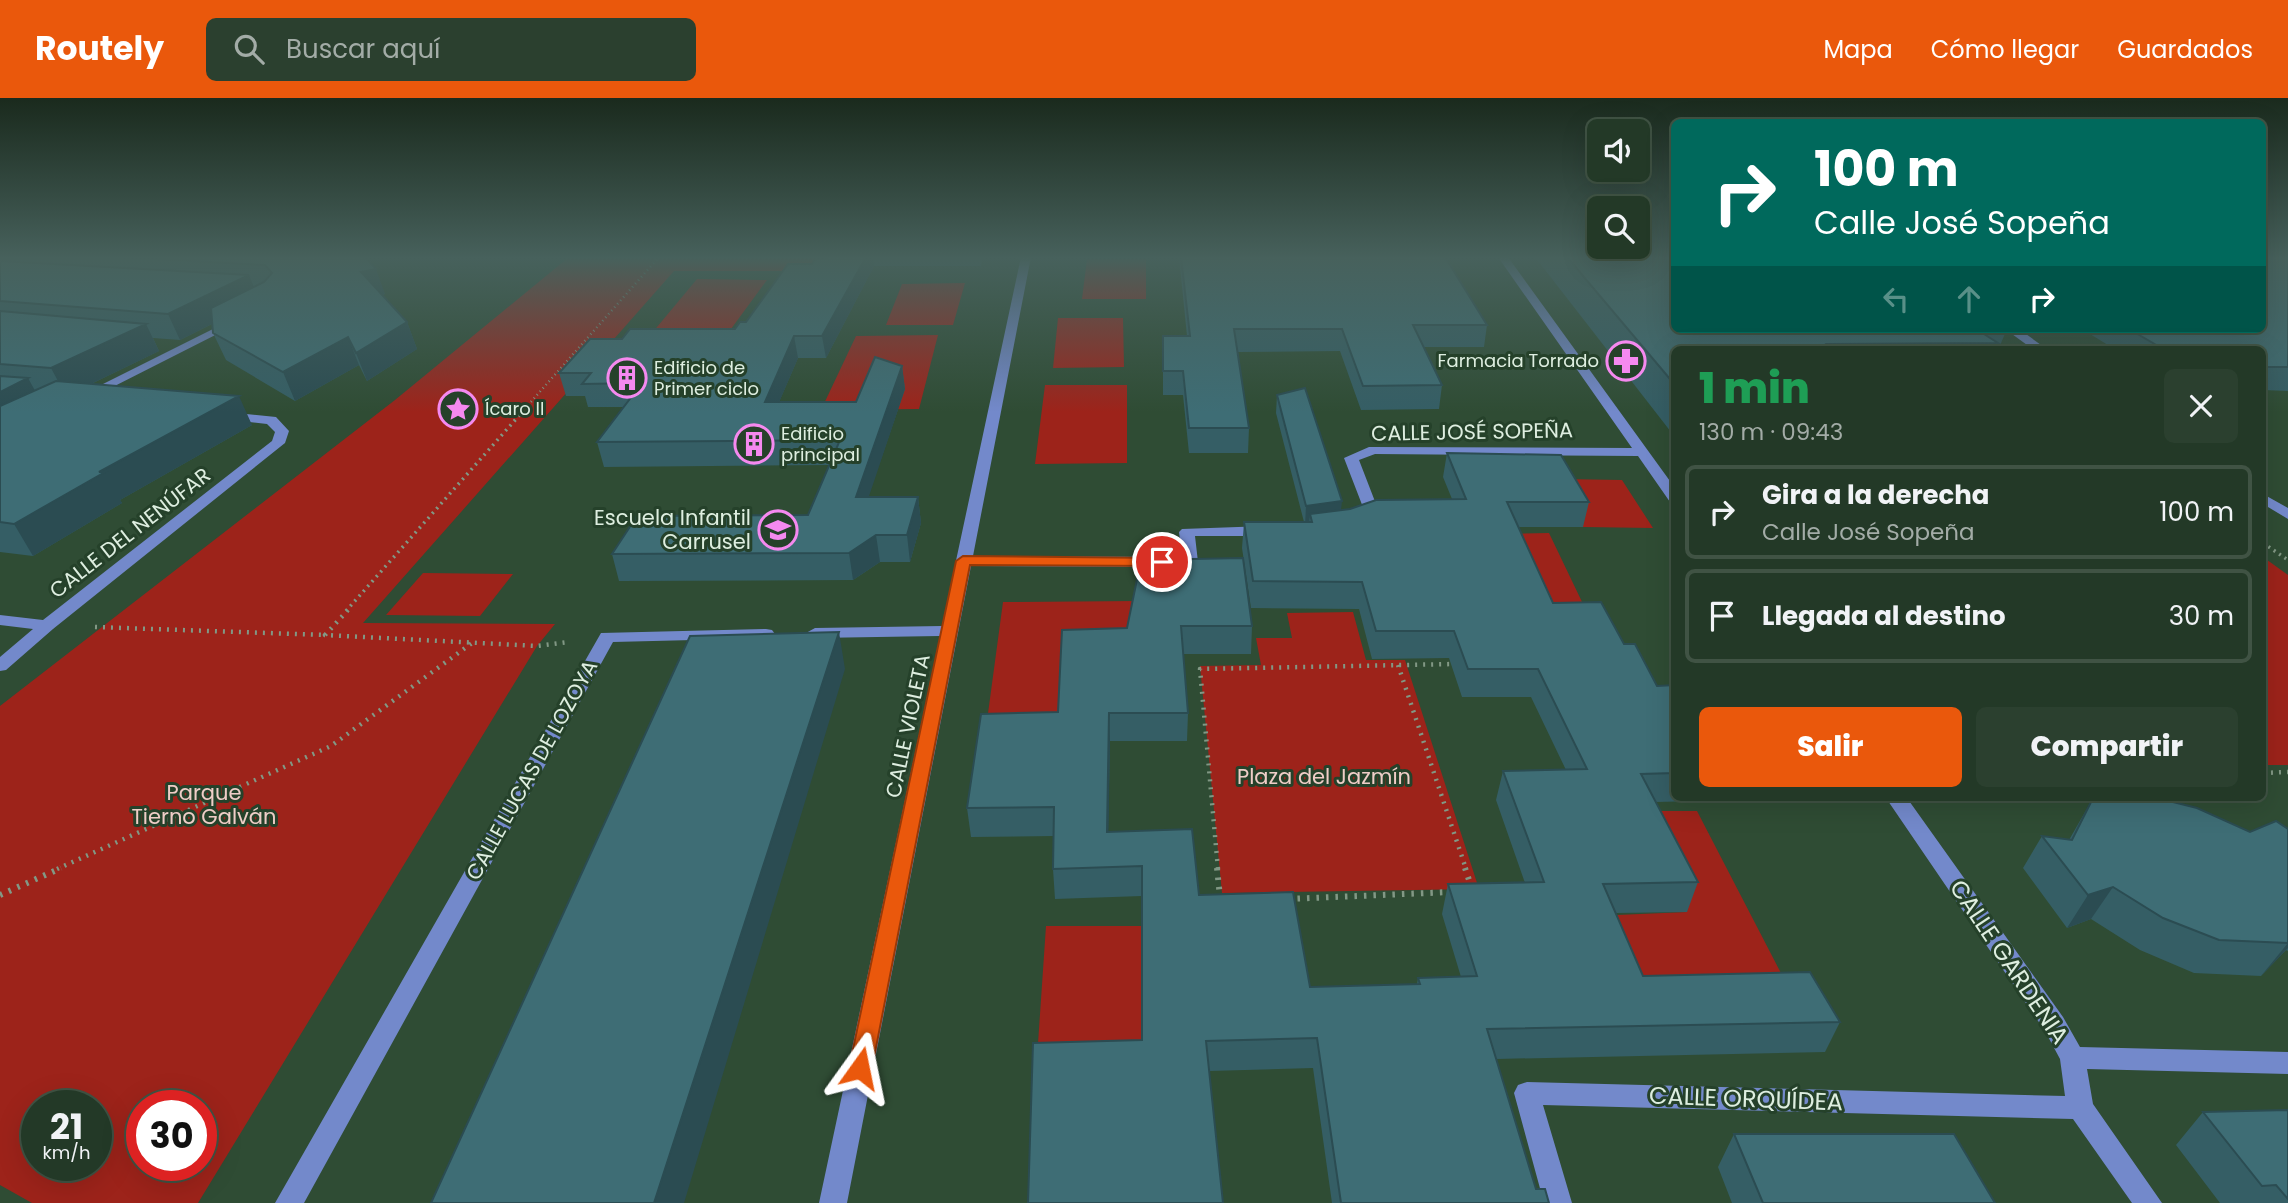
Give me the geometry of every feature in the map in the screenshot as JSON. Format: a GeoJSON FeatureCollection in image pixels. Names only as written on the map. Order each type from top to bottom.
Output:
{"type":"FeatureCollection","features":[{"type":"Feature","properties":{"kind":"street","name":"CALLE VIOLETA"},"geometry":{"type":"LineString","coordinates":[[833,1203],[1015,309]]}},
{"type":"Feature","properties":{"kind":"street"},"geometry":{"type":"LineString","coordinates":[[1539,309],[1671,494]]}},
{"type":"Feature","properties":{"kind":"street"},"geometry":{"type":"LineString","coordinates":[[97,405],[70,403],[244,316]]}},
{"type":"Feature","properties":{"kind":"street"},"geometry":{"type":"LineString","coordinates":[[2017,333],[2036,346]]}},
{"type":"Feature","properties":{"kind":"street"},"geometry":{"type":"LineString","coordinates":[[153,344],[181,346]]}},
{"type":"Feature","properties":{"kind":"street","name":"CALLE DEL NENÚFAR"},"geometry":{"type":"LineString","coordinates":[[0,666],[47,625],[278,443],[282,431],[271,420],[217,415]]}},
{"type":"Feature","properties":{"kind":"street","name":"CALLE JOSÉ SOPEÑA"},"geometry":{"type":"LineString","coordinates":[[1348,527],[1374,517],[1351,458],[1374,450],[1640,452]]}},
{"type":"Feature","properties":{"kind":"street"},"geometry":{"type":"LineString","coordinates":[[2266,500],[2288,515]]}},
{"type":"Feature","properties":{"kind":"street"},"geometry":{"type":"LineString","coordinates":[[963,561],[1190,562],[1187,532],[1283,531]]}},
{"type":"Feature","properties":{"kind":"street"},"geometry":{"type":"LineString","coordinates":[[0,620],[47,625]]}},
{"type":"Feature","properties":{"kind":"street","name":"CALLE LUCAS DE LOZOYA"},"geometry":{"type":"LineString","coordinates":[[289,1203],[607,637],[950,631]]}},
{"type":"Feature","properties":{"kind":"street","name":"CALLE GARDENIA"},"geometry":{"type":"LineString","coordinates":[[1898,801],[2054,1024],[2073,1058],[2080,1108],[2148,1203]]}},
{"type":"Feature","properties":{"kind":"street"},"geometry":{"type":"LineString","coordinates":[[2073,1058],[2288,1063]]}},
{"type":"Feature","properties":{"kind":"street","name":"CALLE ORQUÍDEA"},"geometry":{"type":"LineString","coordinates":[[1558,1203],[1527,1093],[2080,1108]]}},
{"type":"Feature","properties":{"kind":"path"},"geometry":{"type":"LineString","coordinates":[[325,635],[613,309]]}},
{"type":"Feature","properties":{"kind":"path"},"geometry":{"type":"LineString","coordinates":[[2266,544],[2288,560]]}},
{"type":"Feature","properties":{"kind":"path"},"geometry":{"type":"LineString","coordinates":[[47,625],[537,646],[607,637]]}},
{"type":"Feature","properties":{"kind":"path"},"geometry":{"type":"LineString","coordinates":[[0,895],[331,746],[473,643]]}},
{"type":"Feature","properties":{"kind":"path"},"geometry":{"type":"LineString","coordinates":[[1233,897],[1220,897],[1200,669],[1465,664]]}},
{"type":"Feature","properties":{"kind":"path"},"geometry":{"type":"LineString","coordinates":[[1286,899],[1472,891],[1398,665]]}},
{"type":"Feature","properties":{"kind":"path"},"geometry":{"type":"LineString","coordinates":[[2266,773],[2288,772]]}},
{"type":"Feature","properties":{"kind":"green space","name":"Parque Tierno Galván"},"geometry":{"type":"Polygon","coordinates":[[[506,309],[641,309],[363,623],[555,624],[537,646],[217,1172],[217,1090],[126,1090],[126,1181],[211,1181],[198,1203],[32,1203],[0,1185],[0,706],[395,400],[506,309]]]}},
{"type":"Feature","properties":{"kind":"green space"},"geometry":{"type":"Polygon","coordinates":[[[672,309],[746,309],[728,333],[652,333],[672,309]]]}},
{"type":"Feature","properties":{"kind":"green space"},"geometry":{"type":"Polygon","coordinates":[[[892,309],[958,309],[953,325],[886,325],[892,309]]]}},
{"type":"Feature","properties":{"kind":"green space"},"geometry":{"type":"Polygon","coordinates":[[[1058,318],[1123,318],[1124,367],[1053,368],[1058,318]]]}},
{"type":"Feature","properties":{"kind":"green space"},"geometry":{"type":"Polygon","coordinates":[[[938,335],[919,409],[821,410],[856,336],[938,335]]]}},
{"type":"Feature","properties":{"kind":"green space"},"geometry":{"type":"Polygon","coordinates":[[[1045,385],[1127,385],[1127,463],[1035,464],[1045,385]]]}},
{"type":"Feature","properties":{"kind":"green space"},"geometry":{"type":"Polygon","coordinates":[[[1559,479],[1622,480],[1653,528],[1583,527],[1559,479]]]}},
{"type":"Feature","properties":{"kind":"green space"},"geometry":{"type":"Polygon","coordinates":[[[1549,533],[1595,629],[1488,586],[1505,534],[1549,533]]]}},
{"type":"Feature","properties":{"kind":"green space"},"geometry":{"type":"Polygon","coordinates":[[[2266,559],[2288,575],[2288,765],[2266,765],[2266,559]]]}},
{"type":"Feature","properties":{"kind":"green space"},"geometry":{"type":"Polygon","coordinates":[[[423,573],[513,574],[480,616],[386,615],[423,573]]]}},
{"type":"Feature","properties":{"kind":"green space"},"geometry":{"type":"Polygon","coordinates":[[[1138,601],[1139,655],[1060,711],[984,743],[1003,602],[1138,601]]]}},
{"type":"Feature","properties":{"kind":"green space","name":"Plaza del Jazmín"},"geometry":{"type":"Polygon","coordinates":[[[1353,612],[1366,660],[1405,660],[1479,889],[1222,893],[1200,666],[1261,665],[1256,638],[1292,638],[1287,613],[1353,612]]]}},
{"type":"Feature","properties":{"kind":"green space"},"geometry":{"type":"Polygon","coordinates":[[[1636,811],[1697,811],[1796,1002],[1630,1002],[1594,916],[1687,912],[1636,811]]]}},
{"type":"Feature","properties":{"kind":"green space"},"geometry":{"type":"Polygon","coordinates":[[[1046,926],[1142,926],[1142,1070],[1036,1073],[1046,926]]]}},
{"type":"Feature","properties":{"kind":"building"},"geometry":{"type":"Polygon","coordinates":[[[98,309],[179,309],[168,314],[98,309]]]}},
{"type":"Feature","properties":{"kind":"building"},"geometry":{"type":"Polygon","coordinates":[[[211,309],[395,309],[407,322],[356,353],[348,337],[283,372],[213,333],[211,309]]]}},
{"type":"Feature","properties":{"kind":"building"},"geometry":{"type":"Polygon","coordinates":[[[756,309],[837,309],[822,336],[794,336],[765,402],[856,402],[875,357],[902,366],[856,497],[918,497],[907,535],[876,535],[849,553],[612,554],[637,516],[808,515],[840,440],[597,442],[642,383],[582,384],[591,373],[559,373],[590,339],[622,339],[630,329],[735,329],[740,322],[746,322],[756,309]]]}},
{"type":"Feature","properties":{"kind":"building"},"geometry":{"type":"Polygon","coordinates":[[[1187,309],[1477,309],[1487,325],[1413,325],[1442,385],[1363,386],[1342,329],[1234,329],[1249,428],[1189,428],[1183,371],[1163,371],[1163,336],[1190,336],[1187,309]]]}},
{"type":"Feature","properties":{"kind":"building"},"geometry":{"type":"Polygon","coordinates":[[[1611,309],[1671,309],[1671,333],[1982,333],[1998,343],[1827,344],[1829,346],[1671,346],[1671,380],[1611,309]]]}},
{"type":"Feature","properties":{"kind":"building"},"geometry":{"type":"Polygon","coordinates":[[[2266,309],[2288,309],[2288,367],[2266,367],[2266,346],[2158,346],[2136,333],[2266,333],[2266,309]]]}},
{"type":"Feature","properties":{"kind":"building"},"geometry":{"type":"Polygon","coordinates":[[[0,311],[146,324],[51,368],[0,364],[0,311]]]}},
{"type":"Feature","properties":{"kind":"building"},"geometry":{"type":"Polygon","coordinates":[[[0,376],[28,378],[0,392],[0,376]]]}},
{"type":"Feature","properties":{"kind":"building"},"geometry":{"type":"Polygon","coordinates":[[[56,381],[239,396],[99,472],[105,472],[14,524],[0,522],[0,406],[56,381]]]}},
{"type":"Feature","properties":{"kind":"building"},"geometry":{"type":"Polygon","coordinates":[[[1305,388],[1342,501],[1306,506],[1277,395],[1305,388]]]}},
{"type":"Feature","properties":{"kind":"building"},"geometry":{"type":"Polygon","coordinates":[[[1447,453],[1561,455],[1589,502],[1507,502],[1553,603],[1601,602],[1624,644],[1635,644],[1657,686],[1671,685],[1671,773],[1641,774],[1698,882],[1603,884],[1643,976],[1810,972],[1840,1022],[1487,1029],[1536,1189],[1545,1189],[1549,1203],[1341,1203],[1317,1038],[1206,1041],[1223,1203],[1028,1203],[1033,1043],[1142,1040],[1142,866],[1053,869],[1054,807],[967,808],[981,714],[1058,712],[1062,630],[1127,628],[1141,560],[1243,558],[1252,626],[1181,626],[1188,713],[1109,713],[1107,832],[1192,829],[1199,895],[1293,892],[1310,987],[1420,984],[1418,978],[1477,976],[1448,884],[1544,882],[1503,771],[1587,769],[1538,669],[1468,669],[1454,631],[1376,631],[1362,582],[1253,581],[1244,522],[1312,522],[1310,514],[1350,509],[1376,500],[1466,499],[1447,453]]]}},
{"type":"Feature","properties":{"kind":"building"},"geometry":{"type":"Polygon","coordinates":[[[839,632],[654,1203],[431,1203],[690,636],[839,632]]]}},
{"type":"Feature","properties":{"kind":"building"},"geometry":{"type":"Polygon","coordinates":[[[2092,801],[2169,801],[2197,808],[2250,832],[2276,821],[2288,829],[2288,943],[2219,940],[2163,918],[2113,887],[2088,895],[2042,836],[2072,840],[2092,801]]]}},
{"type":"Feature","properties":{"kind":"building"},"geometry":{"type":"Polygon","coordinates":[[[2288,1110],[2288,1199],[2276,1185],[2262,1186],[2203,1112],[2288,1110]]]}},
{"type":"Feature","properties":{"kind":"building"},"geometry":{"type":"Polygon","coordinates":[[[1734,1134],[1954,1134],[1995,1203],[1763,1203],[1734,1134]]]}},
{"type":"Feature","properties":{"kind":"place","name":"Farmacia Torrado"},"geometry":{"type":"Point","coordinates":[1626,361]}},
{"type":"Feature","properties":{"kind":"place","name":"Edificio de Primer ciclo"},"geometry":{"type":"Point","coordinates":[627,378]}},
{"type":"Feature","properties":{"kind":"place","name":"Ícaro II"},"geometry":{"type":"Point","coordinates":[458,409]}},
{"type":"Feature","properties":{"kind":"place","name":"Edificio principal"},"geometry":{"type":"Point","coordinates":[754,444]}},
{"type":"Feature","properties":{"kind":"place","name":"Escuela Infantil Carrusel"},"geometry":{"type":"Point","coordinates":[778,530]}},
{"type":"Feature","properties":{"kind":"route"},"geometry":{"type":"LineString","coordinates":[[860,1068],[963,561],[1162,562]]}}]}
